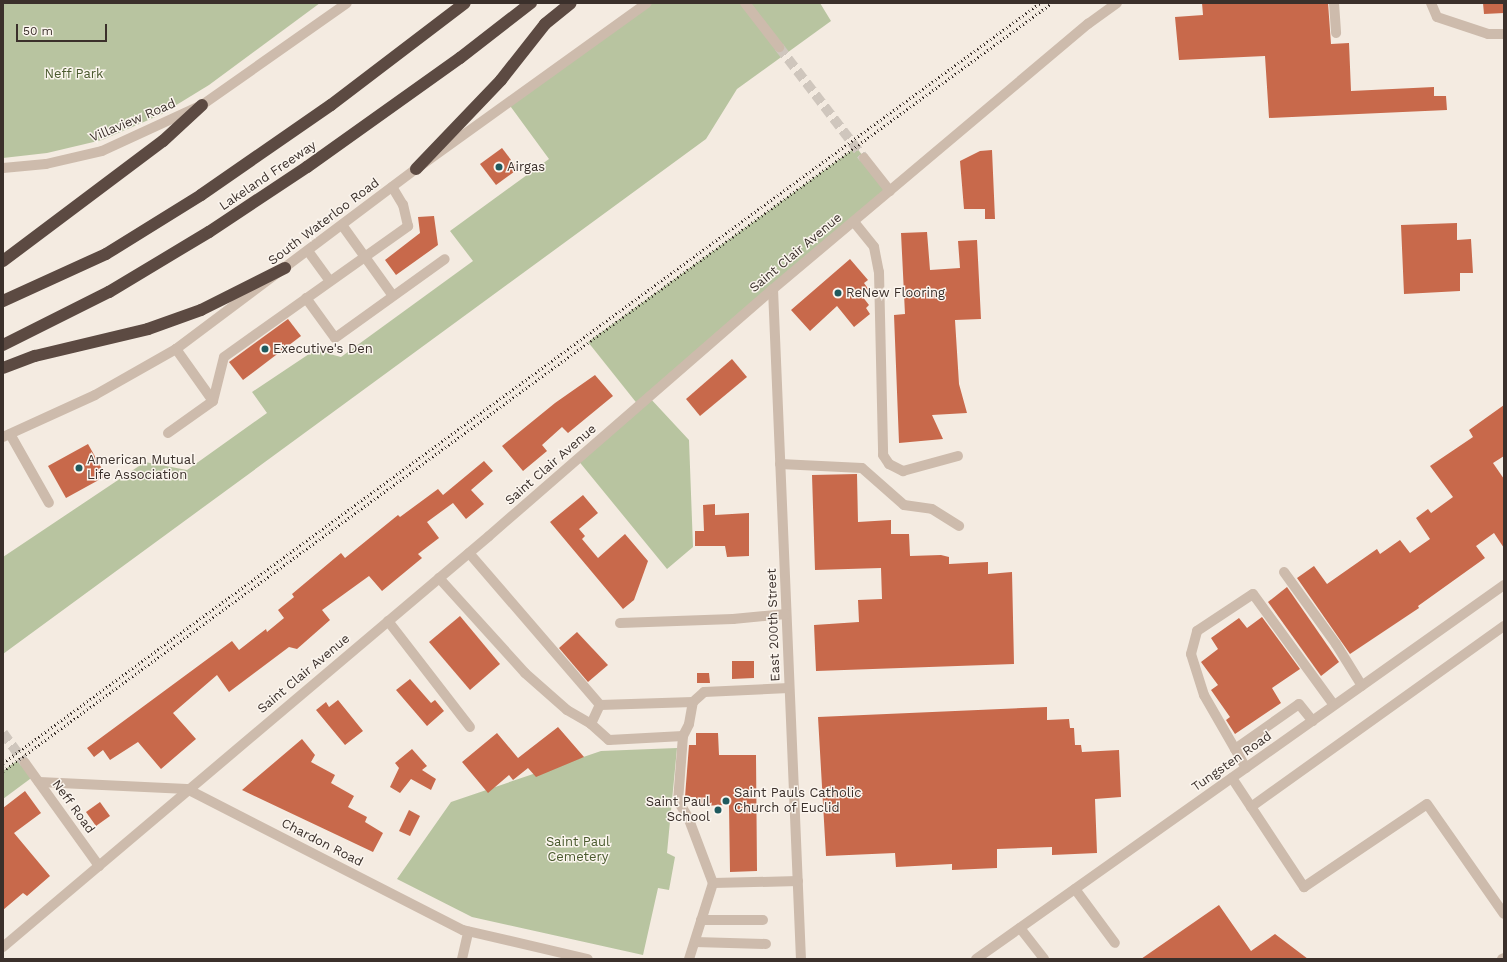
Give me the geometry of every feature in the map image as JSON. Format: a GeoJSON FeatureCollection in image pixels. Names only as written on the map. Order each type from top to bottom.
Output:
{"type":"FeatureCollection","features":[{"type":"Feature","properties":{"kind":"highway","name":"Lakeland Freeway"},"geometry":{"type":"LineString","coordinates":[[3,301],[106,254],[200,195],[331,105],[465,3]]}},
{"type":"Feature","properties":{"kind":"highway","name":"Lakeland Freeway"},"geometry":{"type":"LineString","coordinates":[[3,345],[109,292],[209,232],[307,168],[460,58],[531,3]]}},
{"type":"Feature","properties":{"kind":"highway"},"geometry":{"type":"LineString","coordinates":[[416,169],[501,80],[545,24],[571,3]]}},
{"type":"Feature","properties":{"kind":"highway"},"geometry":{"type":"LineString","coordinates":[[3,261],[163,141],[202,105]]}},
{"type":"Feature","properties":{"kind":"highway"},"geometry":{"type":"LineString","coordinates":[[3,368],[35,356],[148,329],[201,310],[285,268]]}},
{"type":"Feature","properties":{"kind":"street","name":"Villaview Road"},"geometry":{"type":"LineString","coordinates":[[3,168],[46,164],[102,151],[202,105],[347,3]]}},
{"type":"Feature","properties":{"kind":"street","name":"South Waterloo Road"},"geometry":{"type":"LineString","coordinates":[[7,435],[95,396],[176,349],[416,169],[647,3]]}},
{"type":"Feature","properties":{"kind":"street"},"geometry":{"type":"LineString","coordinates":[[745,3],[779,47]]}},
{"type":"Feature","properties":{"kind":"street","name":"Saint Clair Avenue"},"geometry":{"type":"LineString","coordinates":[[3,947],[187,789],[439,578],[773,290],[1088,24],[1117,3]]}},
{"type":"Feature","properties":{"kind":"street"},"geometry":{"type":"LineString","coordinates":[[1334,3],[1336,33]]}},
{"type":"Feature","properties":{"kind":"street"},"geometry":{"type":"LineString","coordinates":[[1431,3],[1438,17],[1488,34],[1504,34]]}},
{"type":"Feature","properties":{"kind":"street"},"geometry":{"type":"LineString","coordinates":[[864,158],[890,191]]}},
{"type":"Feature","properties":{"kind":"street"},"geometry":{"type":"LineString","coordinates":[[168,433],[213,401],[224,358],[408,226],[403,205],[392,187]]}},
{"type":"Feature","properties":{"kind":"street"},"geometry":{"type":"LineString","coordinates":[[854,222],[874,247],[878,272],[883,455],[889,464],[903,472],[958,456]]}},
{"type":"Feature","properties":{"kind":"street"},"geometry":{"type":"LineString","coordinates":[[342,225],[393,296]]}},
{"type":"Feature","properties":{"kind":"street"},"geometry":{"type":"LineString","coordinates":[[308,251],[330,281]]}},
{"type":"Feature","properties":{"kind":"street"},"geometry":{"type":"LineString","coordinates":[[306,298],[335,338],[445,259]]}},
{"type":"Feature","properties":{"kind":"street","name":"East 200th Street"},"geometry":{"type":"LineString","coordinates":[[773,290],[801,959]]}},
{"type":"Feature","properties":{"kind":"street"},"geometry":{"type":"LineString","coordinates":[[176,349],[213,401]]}},
{"type":"Feature","properties":{"kind":"street"},"geometry":{"type":"LineString","coordinates":[[7,435],[49,503]]}},
{"type":"Feature","properties":{"kind":"street"},"geometry":{"type":"LineString","coordinates":[[780,464],[862,468],[904,505],[932,509],[959,526]]}},
{"type":"Feature","properties":{"kind":"street"},"geometry":{"type":"LineString","coordinates":[[468,553],[600,705]]}},
{"type":"Feature","properties":{"kind":"street"},"geometry":{"type":"LineString","coordinates":[[1284,572],[1336,644],[1362,686]]}},
{"type":"Feature","properties":{"kind":"street"},"geometry":{"type":"LineString","coordinates":[[439,578],[525,673],[566,710],[591,724],[609,740],[683,736]]}},
{"type":"Feature","properties":{"kind":"street","name":"Tungsten Road"},"geometry":{"type":"LineString","coordinates":[[976,959],[1504,585]]}},
{"type":"Feature","properties":{"kind":"street"},"geometry":{"type":"LineString","coordinates":[[1246,768],[1204,694],[1191,654],[1197,631],[1253,594],[1334,705]]}},
{"type":"Feature","properties":{"kind":"street"},"geometry":{"type":"LineString","coordinates":[[620,623],[733,619],[786,614]]}},
{"type":"Feature","properties":{"kind":"street"},"geometry":{"type":"LineString","coordinates":[[388,621],[470,727]]}},
{"type":"Feature","properties":{"kind":"street"},"geometry":{"type":"LineString","coordinates":[[1251,807],[1504,626]]}},
{"type":"Feature","properties":{"kind":"street"},"geometry":{"type":"LineString","coordinates":[[689,959],[713,883],[677,796],[683,736],[689,724],[693,702],[704,692],[789,688]]}},
{"type":"Feature","properties":{"kind":"street"},"geometry":{"type":"LineString","coordinates":[[600,705],[693,702]]}},
{"type":"Feature","properties":{"kind":"street"},"geometry":{"type":"LineString","coordinates":[[1236,749],[1299,704],[1313,721]]}},
{"type":"Feature","properties":{"kind":"street"},"geometry":{"type":"LineString","coordinates":[[591,724],[600,705]]}},
{"type":"Feature","properties":{"kind":"street","name":"Neff Road"},"geometry":{"type":"LineString","coordinates":[[25,763],[99,866]]}},
{"type":"Feature","properties":{"kind":"street"},"geometry":{"type":"LineString","coordinates":[[1232,778],[1304,887],[1427,804],[1504,914]]}},
{"type":"Feature","properties":{"kind":"street","name":"Chardon Road"},"geometry":{"type":"LineString","coordinates":[[38,782],[187,789],[468,932],[588,959]]}},
{"type":"Feature","properties":{"kind":"street"},"geometry":{"type":"LineString","coordinates":[[713,883],[798,882]]}},
{"type":"Feature","properties":{"kind":"street"},"geometry":{"type":"LineString","coordinates":[[1075,889],[1115,943]]}},
{"type":"Feature","properties":{"kind":"street"},"geometry":{"type":"LineString","coordinates":[[701,920],[763,920]]}},
{"type":"Feature","properties":{"kind":"street"},"geometry":{"type":"LineString","coordinates":[[1020,928],[1039,958]]}},
{"type":"Feature","properties":{"kind":"street"},"geometry":{"type":"LineString","coordinates":[[462,959],[468,932]]}},
{"type":"Feature","properties":{"kind":"street"},"geometry":{"type":"LineString","coordinates":[[695,942],[766,944]]}},
{"type":"Feature","properties":{"kind":"green space","name":"Neff Park"},"geometry":{"type":"Polygon","coordinates":[[[3,3],[320,3],[209,85],[160,115],[102,140],[47,153],[3,158],[3,3]]]}},
{"type":"Feature","properties":{"kind":"green space"},"geometry":{"type":"Polygon","coordinates":[[[647,3],[820,3],[831,21],[737,89],[706,139],[3,654],[3,557],[145,462],[187,470],[267,413],[252,392],[315,350],[341,357],[473,261],[450,231],[549,159],[508,103],[647,3]]]}},
{"type":"Feature","properties":{"kind":"green space"},"geometry":{"type":"Polygon","coordinates":[[[856,147],[890,191],[649,397],[689,440],[693,547],[667,569],[577,459],[639,406],[588,342],[856,147]]]}},
{"type":"Feature","properties":{"kind":"green space","name":"Saint Paul Cemetery"},"geometry":{"type":"Polygon","coordinates":[[[677,748],[667,853],[675,857],[669,890],[658,888],[643,955],[472,917],[397,879],[451,802],[601,751],[677,748]]]}},
{"type":"Feature","properties":{"kind":"green space"},"geometry":{"type":"Polygon","coordinates":[[[22,757],[34,776],[3,799],[3,771],[22,757]]]}},
{"type":"Feature","properties":{"kind":"building"},"geometry":{"type":"Polygon","coordinates":[[[1202,3],[1328,3],[1331,44],[1349,43],[1351,91],[1434,87],[1434,96],[1446,96],[1447,110],[1269,118],[1265,56],[1179,60],[1175,17],[1203,15],[1202,3]]]}},
{"type":"Feature","properties":{"kind":"building"},"geometry":{"type":"Polygon","coordinates":[[[1483,3],[1504,3],[1504,13],[1484,14],[1483,3]]]}},
{"type":"Feature","properties":{"kind":"building","name":"Airgas"},"geometry":{"type":"Polygon","coordinates":[[[502,148],[518,169],[496,185],[480,164],[502,148]]]}},
{"type":"Feature","properties":{"kind":"building"},"geometry":{"type":"Polygon","coordinates":[[[992,150],[995,219],[985,219],[985,209],[964,209],[960,161],[980,151],[992,150]]]}},
{"type":"Feature","properties":{"kind":"building"},"geometry":{"type":"Polygon","coordinates":[[[434,216],[438,245],[396,275],[385,260],[420,233],[418,217],[434,216]]]}},
{"type":"Feature","properties":{"kind":"building"},"geometry":{"type":"Polygon","coordinates":[[[1457,223],[1457,240],[1471,239],[1473,273],[1460,273],[1460,291],[1404,294],[1401,225],[1457,223]]]}},
{"type":"Feature","properties":{"kind":"building"},"geometry":{"type":"Polygon","coordinates":[[[927,232],[930,270],[960,268],[958,241],[977,240],[981,319],[955,320],[959,384],[967,413],[932,415],[943,439],[899,443],[894,315],[905,314],[901,233],[927,232]]]}},
{"type":"Feature","properties":{"kind":"building","name":"ReNew Flooring"},"geometry":{"type":"Polygon","coordinates":[[[850,259],[868,280],[864,283],[869,290],[862,296],[869,305],[866,308],[870,314],[854,327],[837,306],[810,331],[791,310],[850,259]]]}},
{"type":"Feature","properties":{"kind":"building","name":"Executive's Den"},"geometry":{"type":"Polygon","coordinates":[[[288,319],[301,336],[243,380],[229,362],[288,319]]]}},
{"type":"Feature","properties":{"kind":"building"},"geometry":{"type":"Polygon","coordinates":[[[732,359],[747,377],[700,416],[686,399],[732,359]]]}},
{"type":"Feature","properties":{"kind":"building"},"geometry":{"type":"Polygon","coordinates":[[[595,375],[613,396],[568,433],[562,427],[542,445],[547,451],[523,471],[502,446],[555,403],[595,375]]]}},
{"type":"Feature","properties":{"kind":"building"},"geometry":{"type":"Polygon","coordinates":[[[1504,405],[1504,456],[1493,463],[1504,479],[1504,548],[1494,533],[1476,546],[1485,558],[1418,606],[1419,608],[1350,654],[1297,578],[1314,566],[1327,584],[1377,549],[1380,554],[1400,540],[1410,553],[1430,539],[1416,518],[1428,509],[1431,513],[1453,497],[1430,466],[1473,437],[1469,430],[1504,405]]]}},
{"type":"Feature","properties":{"kind":"building"},"geometry":{"type":"Polygon","coordinates":[[[88,444],[106,476],[66,498],[48,466],[88,444]]]}},
{"type":"Feature","properties":{"kind":"building"},"geometry":{"type":"Polygon","coordinates":[[[484,461],[493,471],[471,490],[484,504],[466,519],[453,503],[427,522],[439,538],[418,554],[422,558],[382,591],[369,576],[322,610],[330,620],[297,649],[289,647],[229,692],[217,675],[173,713],[196,739],[161,769],[138,742],[110,760],[103,750],[94,757],[87,748],[232,641],[239,650],[266,629],[267,632],[284,618],[278,610],[294,597],[292,594],[341,553],[345,558],[398,515],[400,517],[438,489],[443,495],[484,461]]]}},
{"type":"Feature","properties":{"kind":"building"},"geometry":{"type":"Polygon","coordinates":[[[857,474],[858,522],[891,520],[891,534],[909,534],[910,556],[941,555],[949,557],[949,564],[988,562],[988,574],[1012,572],[1014,664],[816,671],[814,625],[859,622],[858,600],[882,599],[881,568],[815,570],[812,475],[857,474]]]}},
{"type":"Feature","properties":{"kind":"building"},"geometry":{"type":"Polygon","coordinates":[[[583,495],[598,513],[579,529],[585,536],[582,539],[598,558],[625,534],[648,561],[634,600],[623,609],[550,522],[583,495]]]}},
{"type":"Feature","properties":{"kind":"building"},"geometry":{"type":"Polygon","coordinates":[[[715,504],[715,515],[749,513],[749,556],[727,557],[725,546],[695,546],[695,531],[704,531],[703,505],[715,504]]]}},
{"type":"Feature","properties":{"kind":"building"},"geometry":{"type":"Polygon","coordinates":[[[1287,587],[1339,662],[1321,676],[1268,602],[1287,587]]]}},
{"type":"Feature","properties":{"kind":"building"},"geometry":{"type":"Polygon","coordinates":[[[460,616],[500,664],[470,690],[429,642],[460,616]]]}},
{"type":"Feature","properties":{"kind":"building"},"geometry":{"type":"Polygon","coordinates":[[[1262,617],[1300,669],[1272,688],[1281,703],[1235,734],[1226,720],[1230,717],[1211,690],[1218,685],[1201,662],[1218,649],[1211,638],[1239,618],[1247,628],[1262,617]]]}},
{"type":"Feature","properties":{"kind":"building"},"geometry":{"type":"Polygon","coordinates":[[[577,632],[608,665],[588,682],[559,648],[577,632]]]}},
{"type":"Feature","properties":{"kind":"building"},"geometry":{"type":"Polygon","coordinates":[[[732,661],[754,661],[754,678],[732,679],[732,661]]]}},
{"type":"Feature","properties":{"kind":"building"},"geometry":{"type":"Polygon","coordinates":[[[697,673],[709,673],[710,683],[697,683],[697,673]]]}},
{"type":"Feature","properties":{"kind":"building"},"geometry":{"type":"Polygon","coordinates":[[[410,679],[431,703],[435,700],[444,711],[427,726],[396,690],[410,679]]]}},
{"type":"Feature","properties":{"kind":"building"},"geometry":{"type":"Polygon","coordinates":[[[338,700],[363,731],[345,745],[316,710],[326,702],[329,707],[338,700]]]}},
{"type":"Feature","properties":{"kind":"building"},"geometry":{"type":"Polygon","coordinates":[[[1047,707],[1047,720],[1069,719],[1070,728],[1074,728],[1075,745],[1081,745],[1082,752],[1119,750],[1121,797],[1095,799],[1097,853],[1052,855],[1052,847],[997,849],[997,868],[952,870],[952,864],[896,867],[895,853],[826,856],[818,717],[1047,707]]]}},
{"type":"Feature","properties":{"kind":"building"},"geometry":{"type":"Polygon","coordinates":[[[558,727],[584,757],[536,777],[528,768],[513,780],[509,775],[488,793],[462,762],[497,733],[518,758],[558,727]]]}},
{"type":"Feature","properties":{"kind":"building","name":"Saint Pauls Catholic Church of Euclid"},"geometry":{"type":"Polygon","coordinates":[[[696,733],[718,733],[719,755],[756,755],[757,871],[730,872],[729,805],[696,806],[696,797],[685,797],[689,745],[696,745],[696,733]]]}},
{"type":"Feature","properties":{"kind":"building"},"geometry":{"type":"Polygon","coordinates":[[[302,739],[315,755],[311,762],[335,775],[331,783],[354,796],[348,807],[367,817],[365,822],[383,833],[373,852],[242,790],[302,739]]]}},
{"type":"Feature","properties":{"kind":"building"},"geometry":{"type":"Polygon","coordinates":[[[412,749],[427,766],[422,770],[436,779],[431,790],[411,779],[400,793],[390,787],[399,768],[395,763],[412,749]]]}},
{"type":"Feature","properties":{"kind":"building"},"geometry":{"type":"Polygon","coordinates":[[[25,791],[41,813],[14,833],[50,876],[27,896],[23,893],[3,910],[3,808],[25,791]]]}},
{"type":"Feature","properties":{"kind":"building"},"geometry":{"type":"Polygon","coordinates":[[[100,802],[110,816],[96,826],[86,812],[100,802]]]}},
{"type":"Feature","properties":{"kind":"building"},"geometry":{"type":"Polygon","coordinates":[[[409,810],[420,816],[410,836],[399,831],[409,810]]]}},
{"type":"Feature","properties":{"kind":"building"},"geometry":{"type":"Polygon","coordinates":[[[1219,905],[1251,951],[1275,934],[1308,959],[1141,959],[1219,905]]]}},
{"type":"Feature","properties":{"kind":"tunnel"},"geometry":{"type":"LineString","coordinates":[[779,47],[864,158]]}},
{"type":"Feature","properties":{"kind":"tunnel"},"geometry":{"type":"LineString","coordinates":[[3,733],[25,763]]}},
{"type":"Feature","properties":{"kind":"railway"},"geometry":{"type":"LineString","coordinates":[[3,763],[1040,3]]}},
{"type":"Feature","properties":{"kind":"railway"},"geometry":{"type":"LineString","coordinates":[[3,771],[1052,3]]}},
{"type":"Feature","properties":{"kind":"place","name":"Airgas"},"geometry":{"type":"Point","coordinates":[499,167]}},
{"type":"Feature","properties":{"kind":"place","name":"ReNew Flooring"},"geometry":{"type":"Point","coordinates":[838,293]}},
{"type":"Feature","properties":{"kind":"place","name":"Executive's Den"},"geometry":{"type":"Point","coordinates":[265,349]}},
{"type":"Feature","properties":{"kind":"place","name":"American Mutual Life Association"},"geometry":{"type":"Point","coordinates":[79,468]}},
{"type":"Feature","properties":{"kind":"place","name":"Saint Pauls Catholic Church of Euclid"},"geometry":{"type":"Point","coordinates":[726,801]}},
{"type":"Feature","properties":{"kind":"place","name":"Saint Paul School"},"geometry":{"type":"Point","coordinates":[718,810]}}]}
